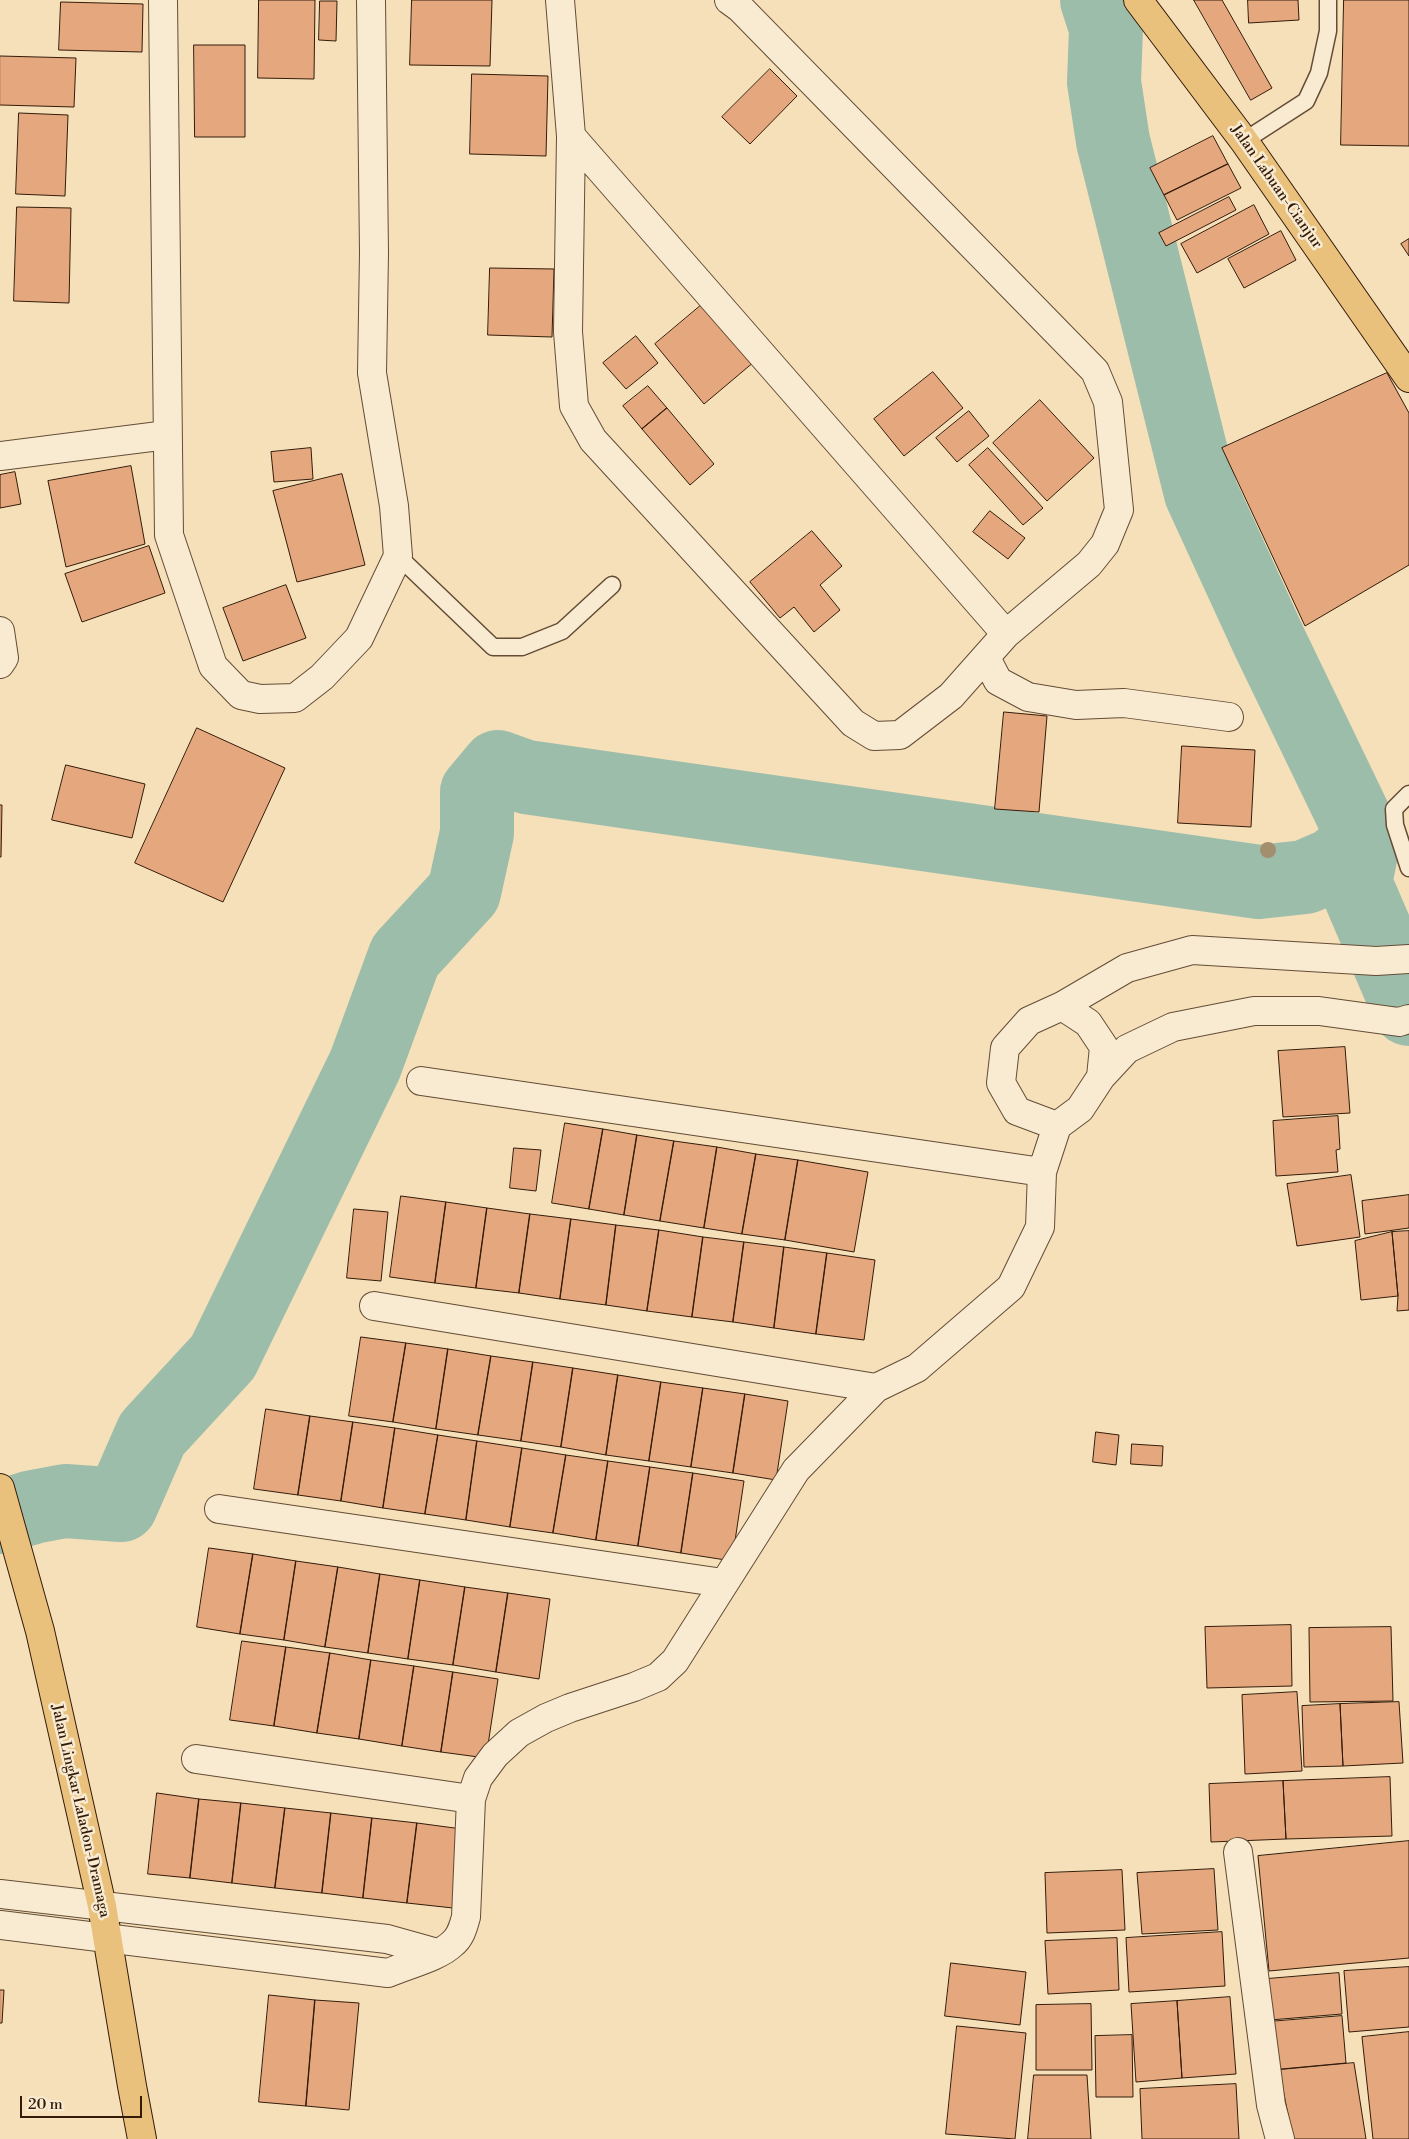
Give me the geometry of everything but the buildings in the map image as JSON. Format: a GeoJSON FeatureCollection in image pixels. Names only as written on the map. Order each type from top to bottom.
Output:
{"type":"FeatureCollection","features":[{"type":"Feature","properties":{"kind":"main road","name":"Jalan Labuan-Cianjur"},"geometry":{"type":"LineString","coordinates":[[1138,0],[1244,141],[1409,378]]}},
{"type":"Feature","properties":{"kind":"main road","name":"Jalan Lingkar Laladon-Dramaga"},"geometry":{"type":"LineString","coordinates":[[0,1488],[40,1631],[103,1906],[106,1938],[142,2139]]}},
{"type":"Feature","properties":{"kind":"street"},"geometry":{"type":"LineString","coordinates":[[163,0],[169,535],[213,666],[241,695],[260,699],[294,698],[322,677],[359,638],[398,556],[394,506],[372,373],[374,253],[371,0]]}},
{"type":"Feature","properties":{"kind":"street"},"geometry":{"type":"LineString","coordinates":[[560,0],[571,136],[568,332],[574,406],[593,440],[853,723],[874,736],[900,735],[951,696],[1006,634],[1089,564],[1105,544],[1119,510],[1108,402],[1095,371],[740,8],[729,0]]}},
{"type":"Feature","properties":{"kind":"street"},"geometry":{"type":"LineString","coordinates":[[571,136],[1006,634]]}},
{"type":"Feature","properties":{"kind":"street"},"geometry":{"type":"LineString","coordinates":[[0,456],[167,435]]}},
{"type":"Feature","properties":{"kind":"street"},"geometry":{"type":"LineString","coordinates":[[0,631],[4,658],[0,664]]}},
{"type":"Feature","properties":{"kind":"street"},"geometry":{"type":"LineString","coordinates":[[986,658],[998,681],[1028,697],[1076,705],[1124,704],[1229,717]]}},
{"type":"Feature","properties":{"kind":"street"},"geometry":{"type":"LineString","coordinates":[[1057,1126],[1017,1111],[1001,1083],[1005,1048],[1029,1021],[1062,1006],[1127,968],[1192,950],[1376,961],[1409,959]]}},
{"type":"Feature","properties":{"kind":"street"},"geometry":{"type":"LineString","coordinates":[[1062,1006],[1088,1023],[1104,1047],[1101,1077]]}},
{"type":"Feature","properties":{"kind":"street"},"geometry":{"type":"LineString","coordinates":[[0,1925],[388,1972],[452,1945],[462,1932],[466,1917],[471,1799],[478,1778],[495,1755],[519,1733],[570,1708],[658,1677],[675,1661],[796,1470],[876,1388],[917,1368],[1011,1287],[1040,1227],[1042,1172],[1057,1126],[1080,1108],[1101,1077],[1127,1049],[1173,1027],[1254,1011],[1319,1011],[1404,1020]]}},
{"type":"Feature","properties":{"kind":"street"},"geometry":{"type":"LineString","coordinates":[[421,1081],[1042,1172]]}},
{"type":"Feature","properties":{"kind":"street"},"geometry":{"type":"LineString","coordinates":[[374,1306],[876,1388]]}},
{"type":"Feature","properties":{"kind":"street"},"geometry":{"type":"LineString","coordinates":[[219,1510],[723,1583]]}},
{"type":"Feature","properties":{"kind":"street"},"geometry":{"type":"LineString","coordinates":[[196,1760],[471,1799]]}},
{"type":"Feature","properties":{"kind":"street"},"geometry":{"type":"LineString","coordinates":[[1238,1852],[1272,2105],[1280,2139]]}},
{"type":"Feature","properties":{"kind":"street"},"geometry":{"type":"LineString","coordinates":[[0,1894],[388,1939],[436,1953]]}},
{"type":"Feature","properties":{"kind":"lane"},"geometry":{"type":"LineString","coordinates":[[1244,141],[1306,101],[1319,73],[1328,31],[1328,0]]}},
{"type":"Feature","properties":{"kind":"lane"},"geometry":{"type":"LineString","coordinates":[[398,556],[493,647],[522,647],[562,631],[612,585]]}},
{"type":"Feature","properties":{"kind":"lane"},"geometry":{"type":"LineString","coordinates":[[1409,794],[1394,809],[1395,825],[1409,868]]}},
{"type":"Feature","properties":{"kind":"waterway"},"geometry":{"type":"LineString","coordinates":[[1097,0],[1106,28],[1104,82],[1113,141],[1201,493],[1269,641],[1364,838],[1355,883],[1409,1009]]}},
{"type":"Feature","properties":{"kind":"waterway"},"geometry":{"type":"LineString","coordinates":[[0,1517],[33,1507],[65,1501],[121,1505],[152,1434],[223,1357],[365,1065],[405,956],[464,892],[477,833],[477,792],[498,767],[526,777],[1259,882],[1305,877],[1335,864],[1364,838]]}}]}
